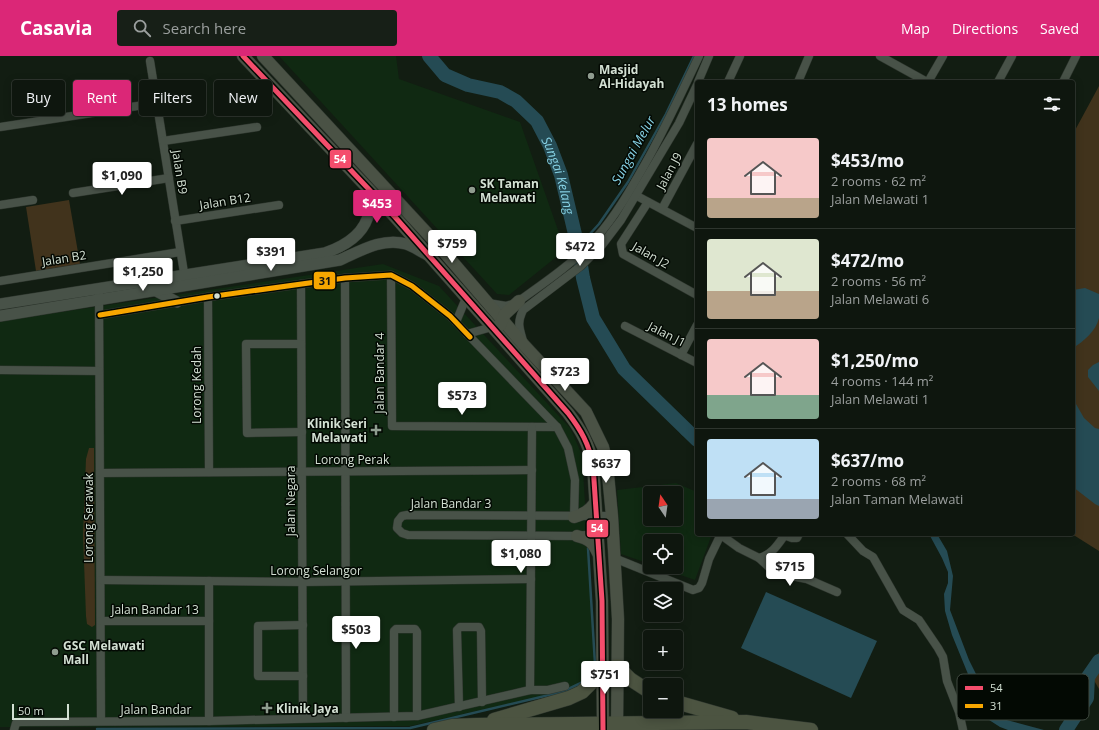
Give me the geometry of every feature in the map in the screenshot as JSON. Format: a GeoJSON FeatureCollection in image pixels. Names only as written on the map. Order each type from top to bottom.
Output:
{"type":"FeatureCollection","features":[{"type":"Feature","properties":{"kind":"highway"},"geometry":{"type":"LineString","coordinates":[[617,666],[630,679],[643,687]]}},
{"type":"Feature","properties":{"kind":"highway"},"geometry":{"type":"LineString","coordinates":[[476,725],[569,698],[582,692],[603,671]]}},
{"type":"Feature","properties":{"kind":"highway"},"geometry":{"type":"LineString","coordinates":[[683,704],[746,722],[810,730]]}},
{"type":"Feature","properties":{"kind":"highway"},"geometry":{"type":"LineString","coordinates":[[434,730],[452,726],[476,725],[552,724],[610,727],[649,727],[746,722]]}},
{"type":"Feature","properties":{"kind":"highway"},"geometry":{"type":"LineString","coordinates":[[552,724],[562,726],[569,730]]}},
{"type":"Feature","properties":{"kind":"main road"},"geometry":{"type":"LineString","coordinates":[[243,56],[370,190],[568,413],[582,432],[592,459],[602,601],[603,671],[610,727]]}},
{"type":"Feature","properties":{"kind":"main road"},"geometry":{"type":"LineString","coordinates":[[263,56],[438,245],[523,344],[586,412],[593,425],[603,447],[606,460],[612,516],[618,619],[617,666],[610,727]]}},
{"type":"Feature","properties":{"kind":"main road"},"geometry":{"type":"LineString","coordinates":[[501,338],[499,331],[502,319],[519,301]]}},
{"type":"Feature","properties":{"kind":"main road"},"geometry":{"type":"LineString","coordinates":[[574,517],[590,510],[595,503]]}},
{"type":"Feature","properties":{"kind":"main road"},"geometry":{"type":"LineString","coordinates":[[577,536],[587,539],[595,546],[599,556]]}},
{"type":"Feature","properties":{"kind":"street"},"geometry":{"type":"LineString","coordinates":[[488,302],[506,306],[519,301],[575,258],[596,239],[630,192],[674,109],[699,56]]}},
{"type":"Feature","properties":{"kind":"street"},"geometry":{"type":"LineString","coordinates":[[699,80],[709,56]]}},
{"type":"Feature","properties":{"kind":"street"},"geometry":{"type":"LineString","coordinates":[[729,80],[740,56]]}},
{"type":"Feature","properties":{"kind":"street"},"geometry":{"type":"LineString","coordinates":[[800,80],[809,56]]}},
{"type":"Feature","properties":{"kind":"street"},"geometry":{"type":"LineString","coordinates":[[880,56],[924,80]]}},
{"type":"Feature","properties":{"kind":"street"},"geometry":{"type":"LineString","coordinates":[[929,80],[943,56]]}},
{"type":"Feature","properties":{"kind":"street"},"geometry":{"type":"LineString","coordinates":[[999,80],[1012,56]]}},
{"type":"Feature","properties":{"kind":"street"},"geometry":{"type":"LineString","coordinates":[[1064,80],[1076,56]]}},
{"type":"Feature","properties":{"kind":"street","name":"Jalan B9"},"geometry":{"type":"LineString","coordinates":[[150,61],[153,80]]}},
{"type":"Feature","properties":{"kind":"street"},"geometry":{"type":"LineString","coordinates":[[523,344],[518,320],[524,310],[580,266],[602,245],[637,196],[679,123],[695,89]]}},
{"type":"Feature","properties":{"kind":"street"},"geometry":{"type":"LineString","coordinates":[[0,127],[139,106]]}},
{"type":"Feature","properties":{"kind":"street","name":"Jalan B9"},"geometry":{"type":"LineString","coordinates":[[159,116],[186,286]]}},
{"type":"Feature","properties":{"kind":"street"},"geometry":{"type":"LineString","coordinates":[[163,141],[257,127]]}},
{"type":"Feature","properties":{"kind":"street","name":"Jalan J9"},"geometry":{"type":"LineString","coordinates":[[662,209],[695,148]]}},
{"type":"Feature","properties":{"kind":"street"},"geometry":{"type":"LineString","coordinates":[[73,193],[168,178]]}},
{"type":"Feature","properties":{"kind":"street"},"geometry":{"type":"LineString","coordinates":[[0,304],[99,287],[326,253],[349,242],[362,229],[366,223],[369,212],[370,190]]}},
{"type":"Feature","properties":{"kind":"street"},"geometry":{"type":"LineString","coordinates":[[637,196],[695,227]]}},
{"type":"Feature","properties":{"kind":"street"},"geometry":{"type":"LineString","coordinates":[[0,205],[33,200]]}},
{"type":"Feature","properties":{"kind":"street","name":"Jalan J2"},"geometry":{"type":"LineString","coordinates":[[648,202],[621,244],[623,254],[695,294]]}},
{"type":"Feature","properties":{"kind":"street","name":"Jalan B12"},"geometry":{"type":"LineString","coordinates":[[175,221],[279,204]]}},
{"type":"Feature","properties":{"kind":"street"},"geometry":{"type":"LineString","coordinates":[[0,316],[340,260],[375,245],[391,242],[406,244],[430,257]]}},
{"type":"Feature","properties":{"kind":"street","name":"Jalan B2"},"geometry":{"type":"LineString","coordinates":[[0,281],[180,252]]}},
{"type":"Feature","properties":{"kind":"street"},"geometry":{"type":"LineString","coordinates":[[100,315],[208,297],[344,278],[391,275],[412,286],[450,316],[557,427],[568,448],[575,480],[574,517]]}},
{"type":"Feature","properties":{"kind":"street","name":"Jalan Bandar 4"},"geometry":{"type":"LineString","coordinates":[[391,275],[392,426],[557,427]]}},
{"type":"Feature","properties":{"kind":"street"},"geometry":{"type":"LineString","coordinates":[[344,278],[346,718]]}},
{"type":"Feature","properties":{"kind":"street","name":"Jalan Negara"},"geometry":{"type":"LineString","coordinates":[[301,284],[303,718]]}},
{"type":"Feature","properties":{"kind":"street","name":"Lorong Serawak"},"geometry":{"type":"LineString","coordinates":[[99,287],[101,721]]}},
{"type":"Feature","properties":{"kind":"street"},"geometry":{"type":"LineString","coordinates":[[156,291],[177,302]]}},
{"type":"Feature","properties":{"kind":"street","name":"Lorong Kedah"},"geometry":{"type":"LineString","coordinates":[[208,297],[209,472]]}},
{"type":"Feature","properties":{"kind":"street"},"geometry":{"type":"LineString","coordinates":[[456,322],[466,298]]}},
{"type":"Feature","properties":{"kind":"street","name":"Jalan J1"},"geometry":{"type":"LineString","coordinates":[[625,326],[695,362]]}},
{"type":"Feature","properties":{"kind":"street"},"geometry":{"type":"LineString","coordinates":[[467,334],[492,327]]}},
{"type":"Feature","properties":{"kind":"street"},"geometry":{"type":"LineString","coordinates":[[681,355],[695,328]]}},
{"type":"Feature","properties":{"kind":"street"},"geometry":{"type":"LineString","coordinates":[[301,344],[246,344],[247,433],[302,432]]}},
{"type":"Feature","properties":{"kind":"street"},"geometry":{"type":"LineString","coordinates":[[0,370],[99,371]]}},
{"type":"Feature","properties":{"kind":"street"},"geometry":{"type":"LineString","coordinates":[[530,690],[532,427]]}},
{"type":"Feature","properties":{"kind":"street","name":"Lorong Perak"},"geometry":{"type":"LineString","coordinates":[[100,473],[532,470]]}},
{"type":"Feature","properties":{"kind":"street","name":"Jalan Bandar 3"},"geometry":{"type":"LineString","coordinates":[[612,516],[407,515],[402,516],[398,521],[398,528],[402,533],[408,535],[577,536],[613,532]]}},
{"type":"Feature","properties":{"kind":"street"},"geometry":{"type":"LineString","coordinates":[[614,558],[693,590],[699,588],[702,583],[709,559],[720,536]]}},
{"type":"Feature","properties":{"kind":"street"},"geometry":{"type":"LineString","coordinates":[[724,536],[739,548],[759,558],[772,570],[781,574],[807,579],[837,592]]}},
{"type":"Feature","properties":{"kind":"street"},"geometry":{"type":"LineString","coordinates":[[759,558],[768,556],[779,543],[782,536]]}},
{"type":"Feature","properties":{"kind":"street"},"geometry":{"type":"LineString","coordinates":[[785,536],[792,538],[797,538],[798,536]]}},
{"type":"Feature","properties":{"kind":"street"},"geometry":{"type":"LineString","coordinates":[[849,536],[864,551],[873,557],[903,610],[919,620],[938,648],[943,657],[947,681],[957,707]]}},
{"type":"Feature","properties":{"kind":"street","name":"Lorong Selangor"},"geometry":{"type":"LineString","coordinates":[[101,580],[346,582],[531,579]]}},
{"type":"Feature","properties":{"kind":"street"},"geometry":{"type":"LineString","coordinates":[[209,581],[209,721]]}},
{"type":"Feature","properties":{"kind":"street","name":"Jalan Bandar 13"},"geometry":{"type":"LineString","coordinates":[[101,621],[209,621]]}},
{"type":"Feature","properties":{"kind":"street"},"geometry":{"type":"LineString","coordinates":[[303,625],[258,626],[258,676],[303,676]]}},
{"type":"Feature","properties":{"kind":"street"},"geometry":{"type":"LineString","coordinates":[[459,707],[457,630],[460,627],[479,627],[482,631],[482,702]]}},
{"type":"Feature","properties":{"kind":"street"},"geometry":{"type":"LineString","coordinates":[[394,717],[394,631],[396,629],[415,629],[417,632],[417,716]]}},
{"type":"Feature","properties":{"kind":"street","name":"Jalan Bandar"},"geometry":{"type":"LineString","coordinates":[[14,730],[16,723],[20,722],[209,721],[417,716],[530,690],[548,690],[565,686]]}},
{"type":"Feature","properties":{"kind":"street"},"geometry":{"type":"LineString","coordinates":[[961,720],[963,730]]}},
{"type":"Feature","properties":{"kind":"shaded area","name":"SK Taman Melawati"},"geometry":{"type":"Polygon","coordinates":[[[279,56],[396,56],[399,79],[520,122],[565,250],[509,295],[497,294],[279,56]]]}},
{"type":"Feature","properties":{"kind":"shaded area"},"geometry":{"type":"Polygon","coordinates":[[[1099,86],[1099,551],[1075,536],[1075,130],[1099,86]]]}},
{"type":"Feature","properties":{"kind":"shaded area"},"geometry":{"type":"Polygon","coordinates":[[[69,200],[80,264],[36,271],[26,207],[69,200]]]}},
{"type":"Feature","properties":{"kind":"shaded area"},"geometry":{"type":"Polygon","coordinates":[[[383,264],[439,286],[570,428],[582,455],[595,661],[579,688],[410,726],[0,727],[0,321],[383,264]]]}},
{"type":"Feature","properties":{"kind":"shaded area"},"geometry":{"type":"Polygon","coordinates":[[[89,448],[94,448],[95,625],[92,627],[87,624],[86,616],[83,535],[86,459],[89,448]]]}},
{"type":"Feature","properties":{"kind":"shaded area"},"geometry":{"type":"Polygon","coordinates":[[[676,483],[683,486],[651,486],[676,483]]]}},
{"type":"Feature","properties":{"kind":"shaded area"},"geometry":{"type":"Polygon","coordinates":[[[683,486],[695,491],[695,536],[711,536],[695,580],[678,574],[683,574],[683,534],[643,534],[643,562],[621,554],[617,490],[643,487],[643,526],[683,526],[683,486]]]}},
{"type":"Feature","properties":{"kind":"shaded area"},"geometry":{"type":"Polygon","coordinates":[[[1099,652],[1099,689],[1088,670],[1099,652]]]}},
{"type":"Feature","properties":{"kind":"water"},"geometry":{"type":"Polygon","coordinates":[[[1085,288],[1099,294],[1099,318],[1089,335],[1075,346],[1075,290],[1085,288]]]}},
{"type":"Feature","properties":{"kind":"water"},"geometry":{"type":"Polygon","coordinates":[[[1099,362],[1099,391],[1088,377],[1088,370],[1099,362]]]}},
{"type":"Feature","properties":{"kind":"water"},"geometry":{"type":"Polygon","coordinates":[[[1075,395],[1076,404],[1084,418],[1095,428],[1099,429],[1099,506],[1075,489],[1075,395]]]}},
{"type":"Feature","properties":{"kind":"water"},"geometry":{"type":"Polygon","coordinates":[[[672,412],[680,418],[695,433],[695,443],[682,435],[668,417],[672,412]]]}},
{"type":"Feature","properties":{"kind":"water"},"geometry":{"type":"Polygon","coordinates":[[[930,536],[938,536],[947,551],[953,576],[950,610],[969,660],[976,674],[968,674],[952,635],[945,611],[944,594],[948,583],[948,572],[930,536]]]}},
{"type":"Feature","properties":{"kind":"water"},"geometry":{"type":"Polygon","coordinates":[[[766,592],[877,641],[851,698],[741,648],[766,592]]]}},
{"type":"Feature","properties":{"kind":"water"},"geometry":{"type":"Polygon","coordinates":[[[989,720],[1007,720],[1044,730],[1008,730],[989,720]]]}},
{"type":"Feature","properties":{"kind":"waterway","name":"Sungai Kelang"},"geometry":{"type":"LineString","coordinates":[[429,56],[445,75],[468,85],[500,92],[516,101],[537,121],[550,146],[561,175],[593,318],[624,369],[695,438]]}},
{"type":"Feature","properties":{"kind":"waterway","name":"Sungai Melur"},"geometry":{"type":"LineString","coordinates":[[578,247],[599,224],[628,182],[666,114],[694,56]]}},
{"type":"Feature","properties":{"kind":"waterway"},"geometry":{"type":"LineString","coordinates":[[97,729],[410,728],[562,692],[583,682],[595,664],[588,548]]}},
{"type":"Feature","properties":{"kind":"waterway"},"geometry":{"type":"LineString","coordinates":[[1089,676],[1099,661]]}},
{"type":"Feature","properties":{"kind":"waterway"},"geometry":{"type":"LineString","coordinates":[[1066,730],[1073,720]]}},
{"type":"Feature","properties":{"kind":"transit line","name":"54"},"geometry":{"type":"LineString","coordinates":[[243,56],[395,217],[568,413],[584,438],[593,465],[602,601],[603,730]]}},
{"type":"Feature","properties":{"kind":"transit line","name":"31"},"geometry":{"type":"LineString","coordinates":[[100,315],[208,297],[345,278],[391,275],[412,286],[450,316],[470,337]]}},
{"type":"Feature","properties":{"kind":"place","name":"Masjid Al-Hidayah"},"geometry":{"type":"Point","coordinates":[591,76]}},
{"type":"Feature","properties":{"kind":"place","name":"SK Taman Melawati"},"geometry":{"type":"Point","coordinates":[472,190]}},
{"type":"Feature","properties":{"kind":"place","name":"Klinik Seri Melawati"},"geometry":{"type":"Point","coordinates":[376,430]}},
{"type":"Feature","properties":{"kind":"place","name":"GSC Melawati Mall"},"geometry":{"type":"Point","coordinates":[55,652]}},
{"type":"Feature","properties":{"kind":"place","name":"Klinik Jaya"},"geometry":{"type":"Point","coordinates":[267,708]}}]}
